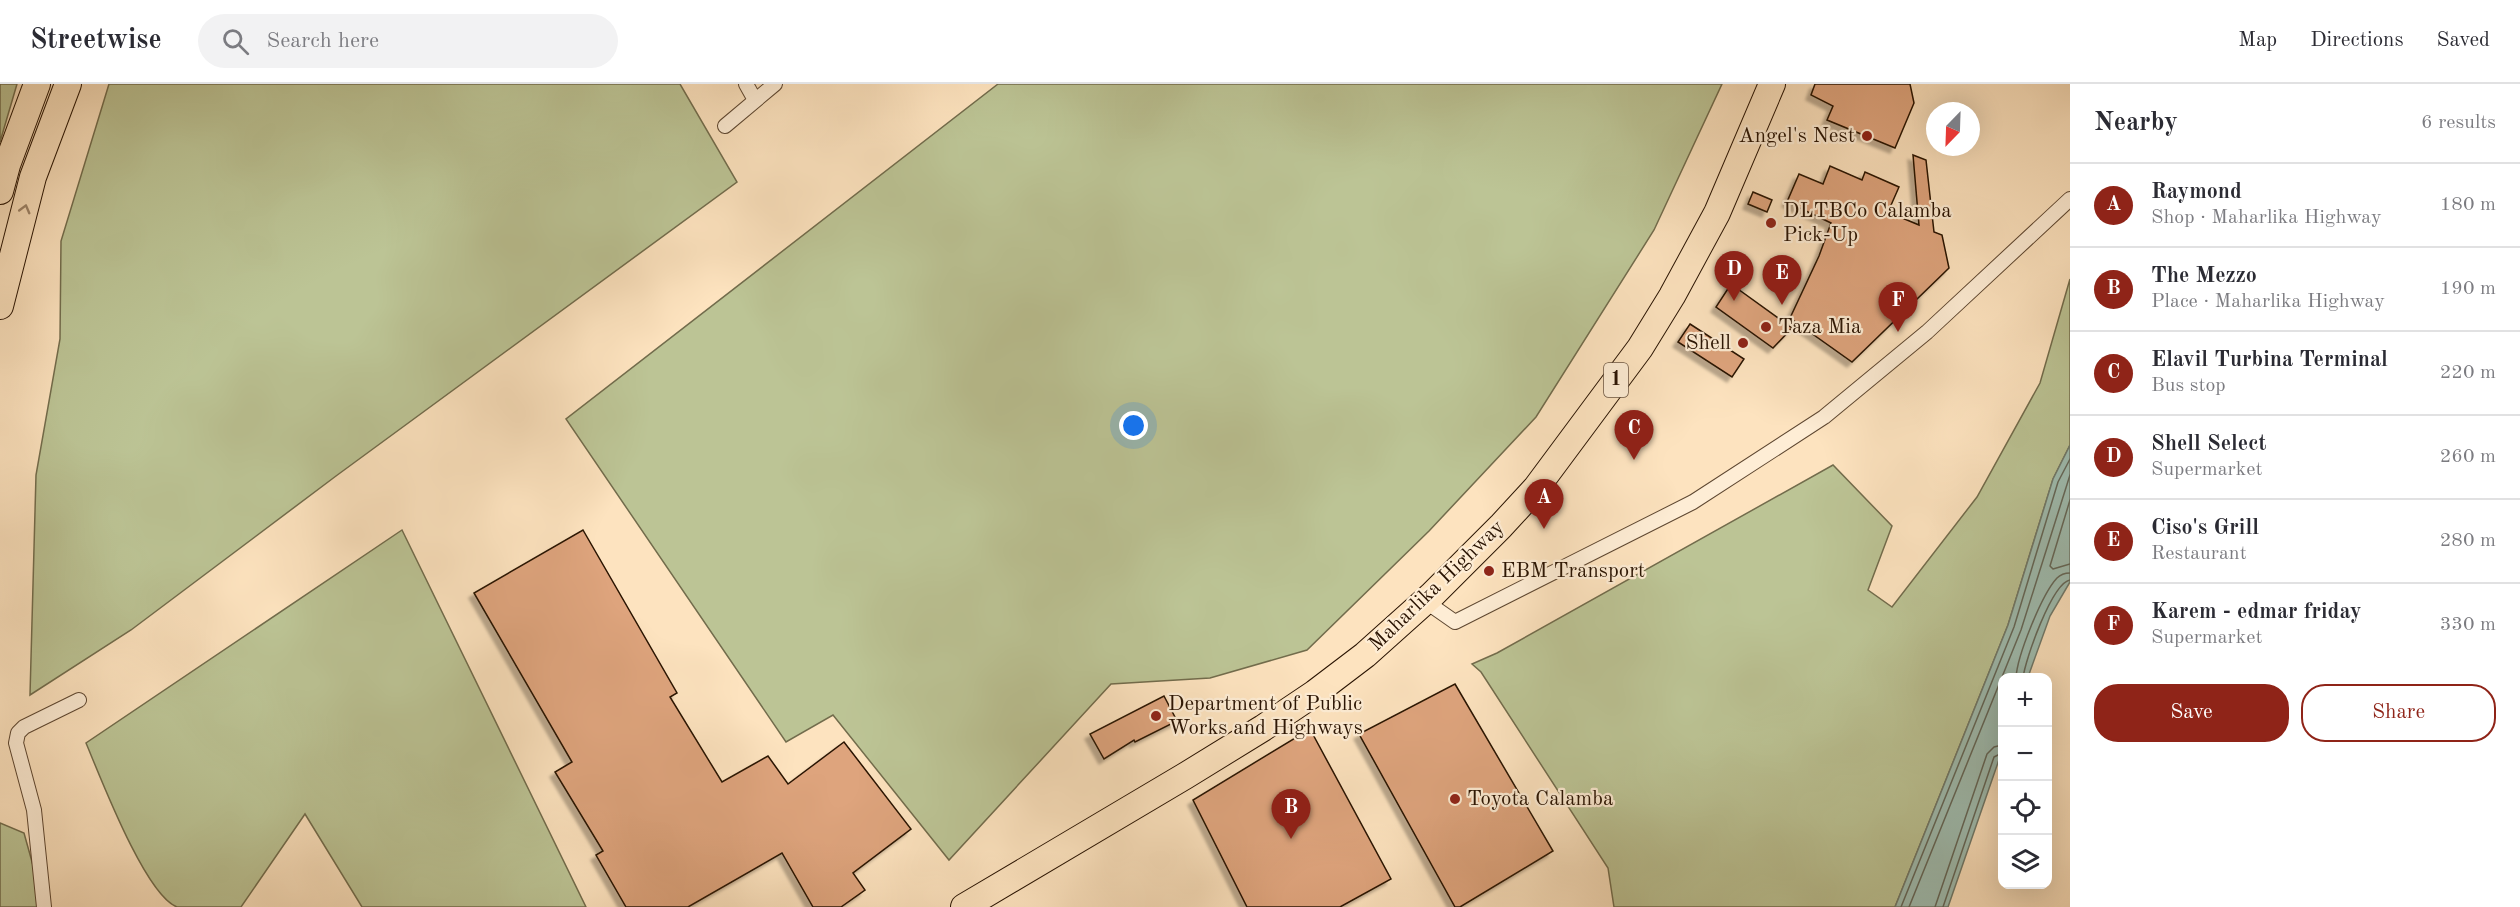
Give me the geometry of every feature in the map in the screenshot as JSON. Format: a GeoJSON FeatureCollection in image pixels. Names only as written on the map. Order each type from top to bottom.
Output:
{"type":"FeatureCollection","features":[{"type":"Feature","properties":{"kind":"highway"},"geometry":{"type":"LineString","coordinates":[[0,191],[7,165],[38,84]]}},
{"type":"Feature","properties":{"kind":"highway"},"geometry":{"type":"LineString","coordinates":[[0,306],[33,177],[68,84]]}},
{"type":"Feature","properties":{"kind":"highway","name":"Maharlika Highway"},"geometry":{"type":"LineString","coordinates":[[964,907],[1026,872],[1263,728],[1365,655],[1425,601],[1536,488],[1640,348],[1672,296],[1717,213],[1772,84]]}},
{"type":"Feature","properties":{"kind":"street"},"geometry":{"type":"LineString","coordinates":[[746,84],[755,100]]}},
{"type":"Feature","properties":{"kind":"street"},"geometry":{"type":"LineString","coordinates":[[725,126],[775,84]]}},
{"type":"Feature","properties":{"kind":"street"},"geometry":{"type":"LineString","coordinates":[[1425,601],[1455,622],[1693,502],[1824,417],[1927,332],[2070,199]]}},
{"type":"Feature","properties":{"kind":"street"},"geometry":{"type":"LineString","coordinates":[[44,907],[34,810],[16,743],[18,733],[24,727],[79,700]]}},
{"type":"Feature","properties":{"kind":"green space"},"geometry":{"type":"Polygon","coordinates":[[[0,84],[17,84],[0,142],[0,84]]]}},
{"type":"Feature","properties":{"kind":"green space"},"geometry":{"type":"Polygon","coordinates":[[[109,84],[680,84],[737,182],[336,476],[131,630],[30,695],[36,475],[60,339],[61,241],[109,84]]]}},
{"type":"Feature","properties":{"kind":"green space"},"geometry":{"type":"Polygon","coordinates":[[[998,84],[1722,84],[1654,230],[1536,417],[1429,531],[1307,650],[1210,678],[1111,684],[949,860],[833,715],[786,742],[566,419],[998,84]]]}},
{"type":"Feature","properties":{"kind":"green space"},"geometry":{"type":"Polygon","coordinates":[[[2070,279],[2070,445],[2053,479],[2008,625],[1895,907],[1614,907],[1608,868],[1481,672],[1472,664],[1497,653],[1833,465],[1892,526],[1868,590],[1892,607],[1977,497],[2040,383],[2070,279]]]}},
{"type":"Feature","properties":{"kind":"green space"},"geometry":{"type":"Polygon","coordinates":[[[402,530],[586,907],[362,907],[305,814],[241,907],[177,907],[164,898],[138,859],[86,743],[402,530]]]}},
{"type":"Feature","properties":{"kind":"green space"},"geometry":{"type":"Polygon","coordinates":[[[0,823],[24,833],[34,869],[38,907],[0,907],[0,823]]]}},
{"type":"Feature","properties":{"kind":"water"},"geometry":{"type":"Polygon","coordinates":[[[2070,445],[2070,582],[2050,616],[2029,673],[1998,673],[1998,763],[1948,907],[1895,907],[2008,625],[2053,479],[2070,445]]]}},
{"type":"Feature","properties":{"kind":"building"},"geometry":{"type":"Polygon","coordinates":[[[1815,84],[1910,84],[1914,103],[1895,148],[1827,120],[1833,106],[1811,95],[1815,84]]]}},
{"type":"Feature","properties":{"kind":"building"},"geometry":{"type":"Polygon","coordinates":[[[1913,155],[1926,160],[1934,232],[1942,235],[1949,268],[1852,362],[1790,318],[1819,256],[1831,223],[1787,202],[1799,174],[1823,184],[1830,166],[1862,180],[1865,172],[1899,187],[1888,212],[1919,225],[1913,155]]]}},
{"type":"Feature","properties":{"kind":"building"},"geometry":{"type":"Polygon","coordinates":[[[1753,192],[1772,200],[1767,212],[1748,204],[1753,192]]]}},
{"type":"Feature","properties":{"kind":"building"},"geometry":{"type":"Polygon","coordinates":[[[1731,284],[1792,328],[1773,348],[1716,307],[1731,284]]]}},
{"type":"Feature","properties":{"kind":"building"},"geometry":{"type":"Polygon","coordinates":[[[1690,324],[1744,359],[1732,377],[1678,342],[1690,324]]]}},
{"type":"Feature","properties":{"kind":"building"},"geometry":{"type":"Polygon","coordinates":[[[583,530],[677,693],[670,697],[722,782],[768,756],[788,784],[844,742],[911,829],[853,873],[865,890],[841,907],[813,907],[782,853],[688,907],[626,907],[596,855],[603,851],[555,772],[572,762],[474,593],[583,530]]]}},
{"type":"Feature","properties":{"kind":"building"},"geometry":{"type":"Polygon","coordinates":[[[1455,684],[1553,851],[1460,907],[1455,907],[1359,734],[1455,684]]]}},
{"type":"Feature","properties":{"kind":"building"},"geometry":{"type":"Polygon","coordinates":[[[1164,696],[1177,721],[1135,742],[1134,740],[1104,759],[1090,734],[1164,696]]]}},
{"type":"Feature","properties":{"kind":"building"},"geometry":{"type":"Polygon","coordinates":[[[1310,729],[1391,879],[1340,907],[1247,907],[1193,800],[1310,729]]]}},
{"type":"Feature","properties":{"kind":"place","name":"Angel's Nest"},"geometry":{"type":"Point","coordinates":[1867,136]}},
{"type":"Feature","properties":{"kind":"place","name":"DLTBCo Calamba Pick-Up"},"geometry":{"type":"Point","coordinates":[1771,223]}},
{"type":"Feature","properties":{"kind":"place","name":"Shell Select"},"geometry":{"type":"Point","coordinates":[1734,301]}},
{"type":"Feature","properties":{"kind":"place","name":"Ciso's Grill"},"geometry":{"type":"Point","coordinates":[1782,305]}},
{"type":"Feature","properties":{"kind":"place","name":"Taza Mia"},"geometry":{"type":"Point","coordinates":[1766,327]}},
{"type":"Feature","properties":{"kind":"place","name":"Karem - edmar friday"},"geometry":{"type":"Point","coordinates":[1898,332]}},
{"type":"Feature","properties":{"kind":"place","name":"Shell"},"geometry":{"type":"Point","coordinates":[1743,343]}},
{"type":"Feature","properties":{"kind":"place","name":"Elavil Turbina Terminal"},"geometry":{"type":"Point","coordinates":[1634,460]}},
{"type":"Feature","properties":{"kind":"place","name":"Raymond"},"geometry":{"type":"Point","coordinates":[1544,529]}},
{"type":"Feature","properties":{"kind":"place","name":"EBM Transport"},"geometry":{"type":"Point","coordinates":[1489,571]}},
{"type":"Feature","properties":{"kind":"place","name":"Department of Public Works and Highways"},"geometry":{"type":"Point","coordinates":[1156,716]}},
{"type":"Feature","properties":{"kind":"place","name":"Toyota Calamba"},"geometry":{"type":"Point","coordinates":[1455,799]}},
{"type":"Feature","properties":{"kind":"place","name":"The Mezzo"},"geometry":{"type":"Point","coordinates":[1291,839]}}]}
